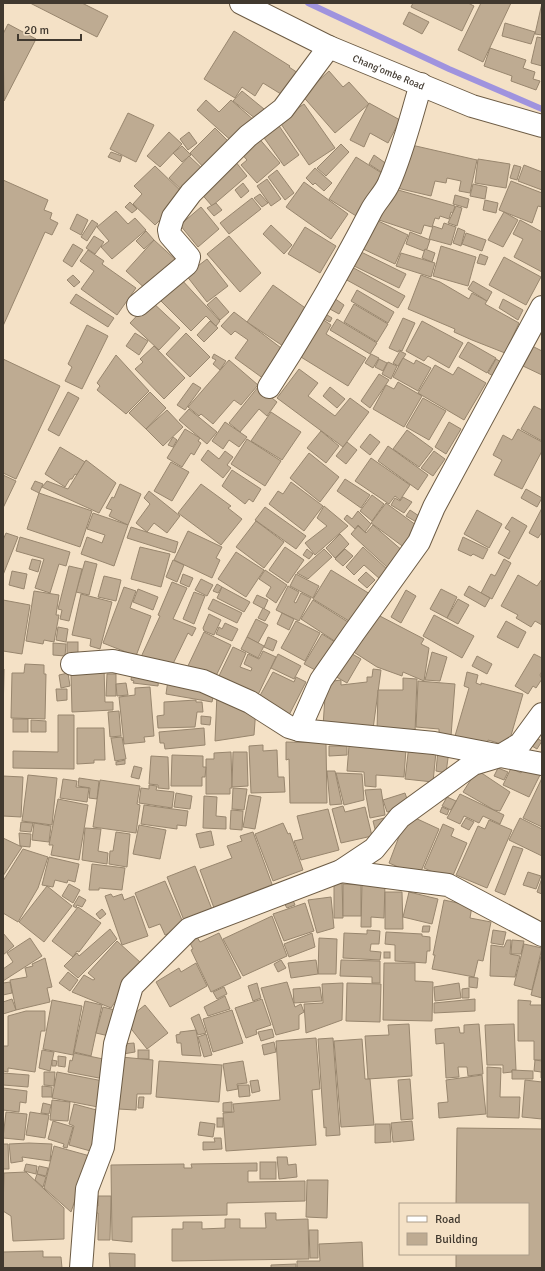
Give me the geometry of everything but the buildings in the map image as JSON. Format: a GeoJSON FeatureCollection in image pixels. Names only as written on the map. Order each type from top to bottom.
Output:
{"type":"FeatureCollection","features":[{"type":"Feature","properties":{"kind":"street","name":"Chang'ombe Road"},"geometry":{"type":"LineString","coordinates":[[241,3],[329,47],[472,106],[542,126]]}},
{"type":"Feature","properties":{"kind":"street"},"geometry":{"type":"LineString","coordinates":[[138,305],[187,264],[189,257],[170,235],[169,230],[173,217],[191,193],[248,136],[283,109],[329,47]]}},
{"type":"Feature","properties":{"kind":"street"},"geometry":{"type":"LineString","coordinates":[[269,387],[304,332],[355,243],[372,208],[388,185],[403,143],[421,84]]}},
{"type":"Feature","properties":{"kind":"street"},"geometry":{"type":"LineString","coordinates":[[299,730],[321,680],[352,634],[419,542],[434,507],[542,306]]}},
{"type":"Feature","properties":{"kind":"street"},"geometry":{"type":"LineString","coordinates":[[72,664],[113,661],[203,681],[250,702],[290,727],[299,730],[434,743],[542,764]]}},
{"type":"Feature","properties":{"kind":"street"},"geometry":{"type":"LineString","coordinates":[[81,1268],[87,1189],[103,1147],[115,1044],[132,986],[189,929],[341,870],[374,849],[400,817],[417,804],[473,764],[500,756],[520,744],[542,714]]}},
{"type":"Feature","properties":{"kind":"street"},"geometry":{"type":"LineString","coordinates":[[374,849],[379,877]]}},
{"type":"Feature","properties":{"kind":"street"},"geometry":{"type":"LineString","coordinates":[[341,870],[379,877],[448,885],[542,935]]}},
{"type":"Feature","properties":{"kind":"waterway"},"geometry":{"type":"LineString","coordinates":[[308,3],[449,69],[542,109]]}}]}
